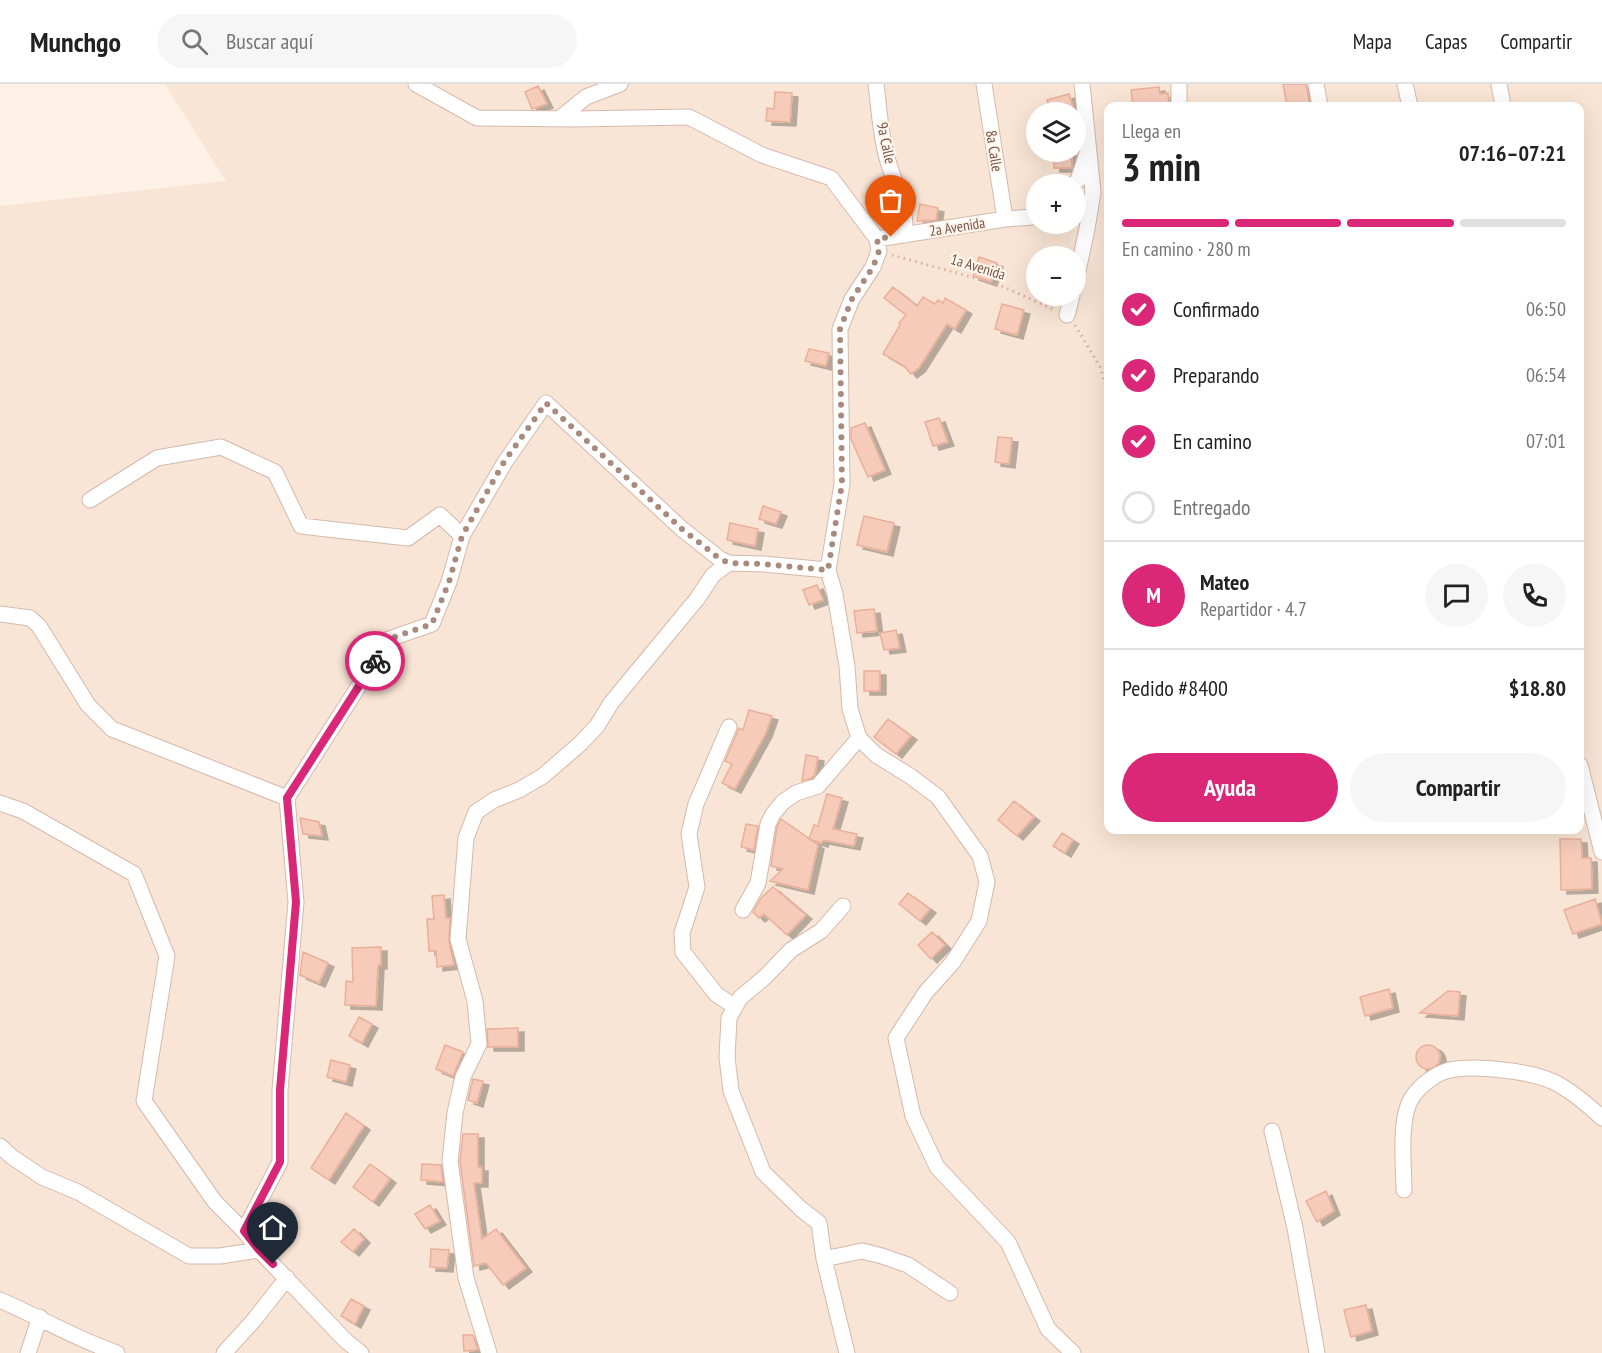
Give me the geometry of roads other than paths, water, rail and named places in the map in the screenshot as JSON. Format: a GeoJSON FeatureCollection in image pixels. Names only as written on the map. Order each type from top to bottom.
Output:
{"type":"FeatureCollection","features":[{"type":"Feature","properties":{"kind":"street"},"geometry":{"type":"LineString","coordinates":[[416,84],[477,118],[689,117],[762,155],[831,178],[878,245],[873,267],[852,299],[840,329],[842,484],[828,570],[835,594],[847,666],[850,709],[859,738],[876,755],[938,797],[980,856],[987,882],[980,921],[953,962],[926,992],[896,1038],[913,1116],[937,1167],[1008,1242],[1048,1329],[1073,1353]]}},
{"type":"Feature","properties":{"kind":"street"},"geometry":{"type":"LineString","coordinates":[[560,119],[586,97],[620,84]]}},
{"type":"Feature","properties":{"kind":"street","name":"9a Calle"},"geometry":{"type":"LineString","coordinates":[[876,84],[886,154],[900,193],[906,219],[905,235]]}},
{"type":"Feature","properties":{"kind":"street","name":"8a Calle"},"geometry":{"type":"LineString","coordinates":[[984,84],[1005,219]]}},
{"type":"Feature","properties":{"kind":"street"},"geometry":{"type":"LineString","coordinates":[[1082,84],[1092,192],[1083,246]]}},
{"type":"Feature","properties":{"kind":"street"},"geometry":{"type":"LineString","coordinates":[[1179,84],[1179,102]]}},
{"type":"Feature","properties":{"kind":"street"},"geometry":{"type":"LineString","coordinates":[[1316,84],[1319,102]]}},
{"type":"Feature","properties":{"kind":"street"},"geometry":{"type":"LineString","coordinates":[[1405,84],[1409,102]]}},
{"type":"Feature","properties":{"kind":"street"},"geometry":{"type":"LineString","coordinates":[[1499,84],[1502,100]]}},
{"type":"Feature","properties":{"kind":"street"},"geometry":{"type":"LineString","coordinates":[[1080,174],[1089,147]]}},
{"type":"Feature","properties":{"kind":"street","name":"2a Avenida"},"geometry":{"type":"LineString","coordinates":[[878,245],[905,235],[1026,217]]}},
{"type":"Feature","properties":{"kind":"street"},"geometry":{"type":"LineString","coordinates":[[1067,315],[1069,306]]}},
{"type":"Feature","properties":{"kind":"street"},"geometry":{"type":"LineString","coordinates":[[244,1231],[280,1162],[280,1090],[296,902],[287,798],[389,639],[432,624],[449,582],[462,536],[504,462],[546,403],[682,529],[720,559],[729,563],[828,570]]}},
{"type":"Feature","properties":{"kind":"street"},"geometry":{"type":"LineString","coordinates":[[90,500],[158,458],[221,447],[275,472],[301,526],[408,538],[440,515],[462,536]]}},
{"type":"Feature","properties":{"kind":"street"},"geometry":{"type":"LineString","coordinates":[[489,1353],[466,1278],[450,1161],[453,1125],[463,1077],[479,1044],[475,1001],[458,939],[466,838],[476,812],[543,776],[581,743],[686,613],[713,575],[729,563]]}},
{"type":"Feature","properties":{"kind":"street"},"geometry":{"type":"LineString","coordinates":[[0,614],[30,618],[39,626],[88,705],[112,729],[287,798]]}},
{"type":"Feature","properties":{"kind":"street"},"geometry":{"type":"LineString","coordinates":[[729,727],[696,804],[689,834],[697,887],[682,933],[683,952],[716,994],[735,1007]]}},
{"type":"Feature","properties":{"kind":"street"},"geometry":{"type":"LineString","coordinates":[[743,910],[758,883],[766,832],[773,814],[783,802],[796,793],[818,786],[859,738]]}},
{"type":"Feature","properties":{"kind":"street"},"geometry":{"type":"LineString","coordinates":[[1584,781],[1602,852]]}},
{"type":"Feature","properties":{"kind":"street"},"geometry":{"type":"LineString","coordinates":[[0,802],[23,811],[134,874],[167,956],[144,1101],[215,1202],[345,1340],[361,1353]]}},
{"type":"Feature","properties":{"kind":"street"},"geometry":{"type":"LineString","coordinates":[[843,906],[821,932],[791,950],[765,977],[740,998],[729,1018],[728,1047],[731,1091],[763,1172],[819,1223],[824,1259],[848,1353]]}},
{"type":"Feature","properties":{"kind":"street"},"geometry":{"type":"LineString","coordinates":[[1404,1190],[1403,1120],[1412,1096],[1432,1078],[1446,1071],[1474,1069],[1526,1072],[1553,1081],[1602,1118]]}},
{"type":"Feature","properties":{"kind":"street"},"geometry":{"type":"LineString","coordinates":[[1272,1131],[1295,1228],[1317,1353]]}},
{"type":"Feature","properties":{"kind":"street"},"geometry":{"type":"LineString","coordinates":[[0,1146],[42,1177],[78,1192],[189,1256],[220,1256],[259,1250]]}},
{"type":"Feature","properties":{"kind":"street"},"geometry":{"type":"LineString","coordinates":[[824,1259],[862,1251],[908,1265],[950,1293]]}},
{"type":"Feature","properties":{"kind":"street"},"geometry":{"type":"LineString","coordinates":[[224,1353],[287,1278]]}},
{"type":"Feature","properties":{"kind":"street"},"geometry":{"type":"LineString","coordinates":[[0,1300],[40,1317],[90,1344],[117,1353]]}},
{"type":"Feature","properties":{"kind":"street"},"geometry":{"type":"LineString","coordinates":[[28,1353],[40,1317]]}}]}
